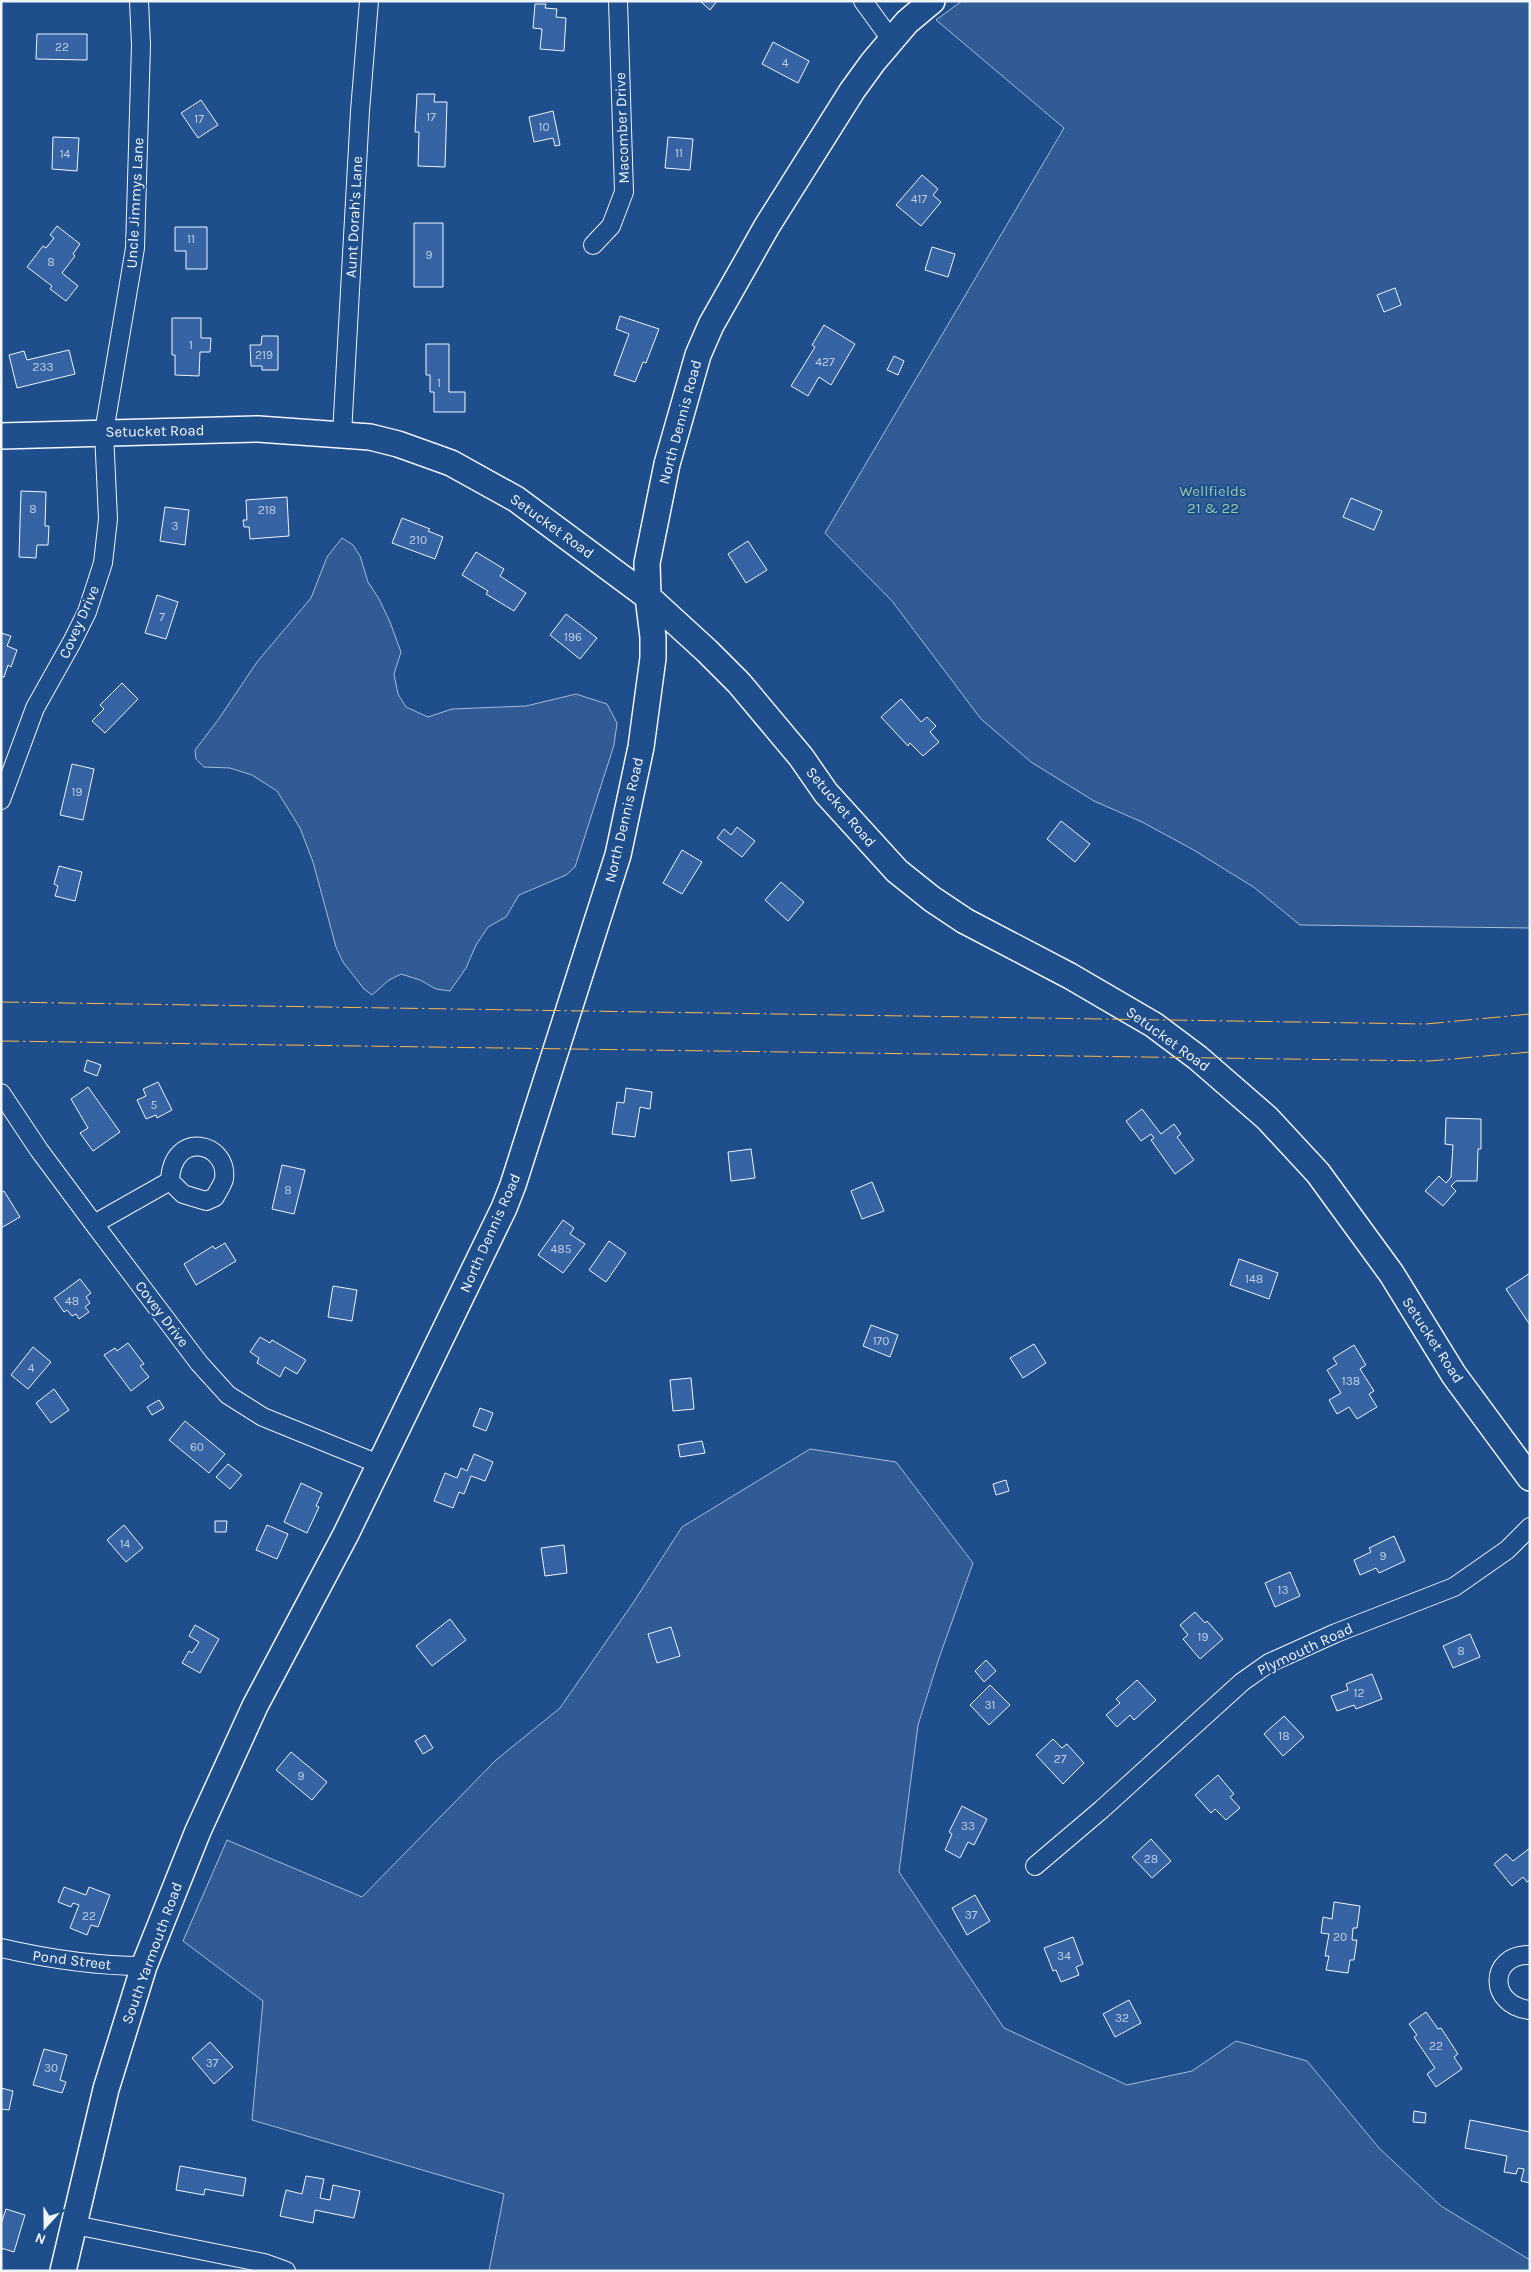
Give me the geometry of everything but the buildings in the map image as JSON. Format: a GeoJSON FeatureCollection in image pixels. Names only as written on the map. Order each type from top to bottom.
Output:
{"type":"FeatureCollection","features":[{"type":"Feature","properties":{"kind":"main road","name":"North Dennis Road"},"geometry":{"type":"LineString","coordinates":[[283,1651],[381,1464],[487,1247],[514,1185],[618,855],[641,747],[653,658],[654,637],[648,597],[647,564],[655,516],[667,464],[698,355],[712,325],[793,183],[852,91],[873,62],[907,22],[932,1]]}},
{"type":"Feature","properties":{"kind":"main road","name":"Setucket Road"},"geometry":{"type":"LineString","coordinates":[[1,436],[258,429],[370,437],[398,444],[451,463],[498,488],[555,526],[648,597],[739,683],[800,757],[826,793],[897,871],[932,899],[965,920],[1078,981],[1154,1025],[1198,1058],[1267,1118],[1318,1173],[1390,1273],[1454,1375],[1530,1478]]}},
{"type":"Feature","properties":{"kind":"main road","name":"South Yarmouth Road"},"geometry":{"type":"LineString","coordinates":[[63,2271],[106,2089],[144,1966],[198,1831],[255,1706],[283,1651]]}},
{"type":"Feature","properties":{"kind":"street","name":"Uncle Jimmys Lane"},"geometry":{"type":"LineString","coordinates":[[104,432],[135,248],[141,45],[139,1]]}},
{"type":"Feature","properties":{"kind":"street","name":"Aunt Dorah's Lane"},"geometry":{"type":"LineString","coordinates":[[342,434],[360,111],[369,1]]}},
{"type":"Feature","properties":{"kind":"street","name":"Macomber Drive"},"geometry":{"type":"LineString","coordinates":[[593,245],[611,226],[624,192],[618,1]]}},
{"type":"Feature","properties":{"kind":"street"},"geometry":{"type":"LineString","coordinates":[[863,1],[892,41]]}},
{"type":"Feature","properties":{"kind":"street","name":"Covey Drive"},"geometry":{"type":"LineString","coordinates":[[1,800],[7,764],[87,612],[100,571],[108,519],[104,432]]}},
{"type":"Feature","properties":{"kind":"street","name":"Covey Drive"},"geometry":{"type":"LineString","coordinates":[[1,1093],[39,1150],[94,1224],[199,1363],[228,1395],[263,1417],[381,1464]]}},
{"type":"Feature","properties":{"kind":"street"},"geometry":{"type":"LineString","coordinates":[[94,1224],[170,1182]]}},
{"type":"Feature","properties":{"kind":"street","name":"Plymouth Road"},"geometry":{"type":"LineString","coordinates":[[1035,1866],[1089,1821],[1242,1682],[1269,1663],[1336,1633],[1454,1587],[1507,1550],[1530,1527]]}},
{"type":"Feature","properties":{"kind":"street","name":"Pond Street"},"geometry":{"type":"LineString","coordinates":[[1,1948],[75,1963],[144,1966]]}},
{"type":"Feature","properties":{"kind":"street"},"geometry":{"type":"LineString","coordinates":[[1530,1955],[1516,1955],[1502,1967],[1498,1978],[1499,1990],[1507,2002],[1522,2009],[1530,2010]]}},
{"type":"Feature","properties":{"kind":"street"},"geometry":{"type":"LineString","coordinates":[[75,2225],[264,2263],[286,2271]]}},
{"type":"Feature","properties":{"kind":"shaded area","name":"Wellfields 21 & 22"},"geometry":{"type":"Polygon","coordinates":[[[962,1],[1530,1],[1530,928],[1300,925],[1255,888],[1192,849],[1142,822],[1094,801],[1031,762],[981,719],[892,601],[825,533],[1064,128],[936,20],[962,1]]]}},
{"type":"Feature","properties":{"kind":"shaded area"},"geometry":{"type":"Polygon","coordinates":[[[342,538],[353,545],[360,556],[368,582],[390,622],[401,652],[394,674],[398,694],[406,707],[428,717],[452,709],[526,706],[576,694],[607,704],[617,723],[614,745],[575,867],[566,875],[519,895],[506,917],[488,927],[476,945],[466,968],[450,991],[436,989],[420,980],[401,974],[389,980],[372,995],[364,989],[343,962],[336,947],[313,862],[300,828],[277,791],[252,775],[230,768],[204,767],[196,759],[195,750],[218,720],[257,662],[311,598],[327,557],[342,538]]]}},
{"type":"Feature","properties":{"kind":"shaded area"},"geometry":{"type":"Polygon","coordinates":[[[810,1449],[896,1462],[973,1563],[939,1658],[918,1725],[899,1872],[1004,2028],[1127,2085],[1192,2071],[1236,2041],[1307,2061],[1379,2148],[1441,2206],[1530,2260],[1530,2271],[489,2271],[504,2194],[252,2120],[263,2001],[183,1941],[227,1840],[362,1897],[496,1760],[560,1708],[633,1603],[682,1527],[810,1449]]]}},
{"type":"Feature","properties":{"kind":"power"},"geometry":{"type":"LineString","coordinates":[[1,1002],[1426,1024],[1530,1014]]}},
{"type":"Feature","properties":{"kind":"power"},"geometry":{"type":"LineString","coordinates":[[1,1041],[1430,1061],[1530,1052]]}}]}
